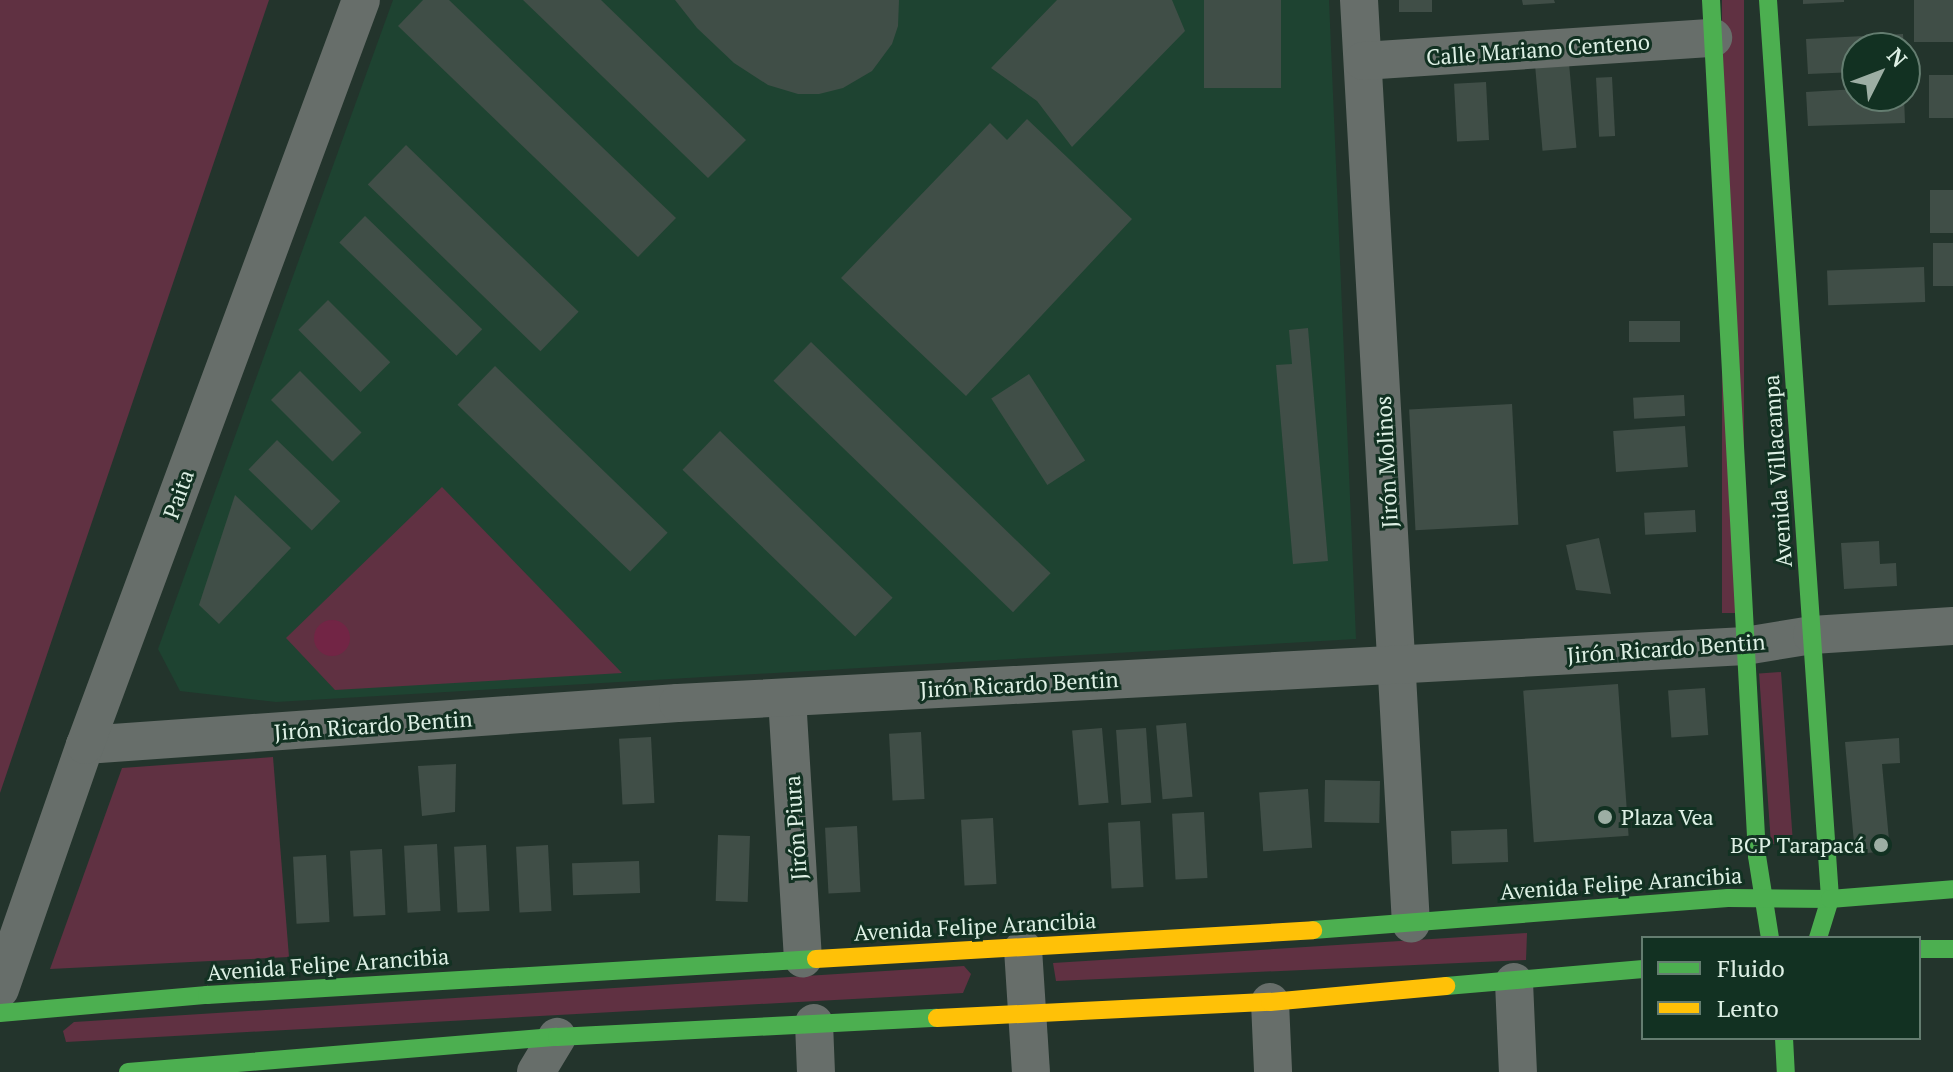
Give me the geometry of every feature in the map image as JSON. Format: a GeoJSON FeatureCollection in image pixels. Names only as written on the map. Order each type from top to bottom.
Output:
{"type":"FeatureCollection","features":[{"type":"Feature","properties":{"kind":"main road","name":"Avenida Villacampa"},"geometry":{"type":"LineString","coordinates":[[1711,0],[1745,646],[1761,897],[1770,936]]}},
{"type":"Feature","properties":{"kind":"main road","name":"Avenida Villacampa"},"geometry":{"type":"LineString","coordinates":[[1768,0],[1830,899],[1819,936]]}},
{"type":"Feature","properties":{"kind":"main road","name":"Avenida Felipe Arancibia"},"geometry":{"type":"LineString","coordinates":[[0,1013],[207,995],[1023,949],[1761,897],[1830,899],[1953,889]]}},
{"type":"Feature","properties":{"kind":"main road"},"geometry":{"type":"LineString","coordinates":[[1921,949],[1953,949]]}},
{"type":"Feature","properties":{"kind":"main road"},"geometry":{"type":"LineString","coordinates":[[152,1071],[430,1045],[557,1037],[1270,1002],[1641,969]]}},
{"type":"Feature","properties":{"kind":"main road"},"geometry":{"type":"LineString","coordinates":[[1784,1040],[1786,1072]]}},
{"type":"Feature","properties":{"kind":"street","name":"Paita"},"geometry":{"type":"LineString","coordinates":[[0,989],[85,745],[361,0]]}},
{"type":"Feature","properties":{"kind":"street","name":"Jirón Molinos"},"geometry":{"type":"LineString","coordinates":[[1359,0],[1411,924]]}},
{"type":"Feature","properties":{"kind":"street","name":"Calle Mariano Centeno"},"geometry":{"type":"LineString","coordinates":[[1363,61],[1713,38]]}},
{"type":"Feature","properties":{"kind":"street","name":"Jirón Ricardo Bentin"},"geometry":{"type":"LineString","coordinates":[[85,745],[787,698],[1745,646],[1812,635],[1953,626]]}},
{"type":"Feature","properties":{"kind":"street","name":"Jirón Piura"},"geometry":{"type":"LineString","coordinates":[[787,698],[803,959]]}},
{"type":"Feature","properties":{"kind":"street"},"geometry":{"type":"LineString","coordinates":[[1023,949],[1031,1072]]}},
{"type":"Feature","properties":{"kind":"street"},"geometry":{"type":"LineString","coordinates":[[1514,982],[1518,1072]]}},
{"type":"Feature","properties":{"kind":"street"},"geometry":{"type":"LineString","coordinates":[[1270,1002],[1273,1072]]}},
{"type":"Feature","properties":{"kind":"street"},"geometry":{"type":"LineString","coordinates":[[814,1023],[816,1072]]}},
{"type":"Feature","properties":{"kind":"street"},"geometry":{"type":"LineString","coordinates":[[536,1072],[557,1037]]}},
{"type":"Feature","properties":{"kind":"street"},"geometry":{"type":"LineString","coordinates":[[430,1045],[456,1058],[469,1072]]}},
{"type":"Feature","properties":{"kind":"shaded area"},"geometry":{"type":"Polygon","coordinates":[[[0,0],[269,0],[0,793],[0,0]]]}},
{"type":"Feature","properties":{"kind":"shaded area"},"geometry":{"type":"Polygon","coordinates":[[[393,0],[1329,0],[1356,639],[276,702],[180,691],[158,649],[393,0]]]}},
{"type":"Feature","properties":{"kind":"shaded area"},"geometry":{"type":"Polygon","coordinates":[[[1722,0],[1744,0],[1744,613],[1722,613],[1722,0]]]}},
{"type":"Feature","properties":{"kind":"shaded area"},"geometry":{"type":"Polygon","coordinates":[[[442,487],[622,673],[335,690],[286,638],[442,487]]]}},
{"type":"Feature","properties":{"kind":"shaded area"},"geometry":{"type":"Polygon","coordinates":[[[332,620],[345,625],[350,638],[345,651],[332,656],[319,651],[314,638],[319,625],[332,620]]]}},
{"type":"Feature","properties":{"kind":"shaded area"},"geometry":{"type":"Polygon","coordinates":[[[1781,672],[1793,843],[1771,844],[1759,674],[1781,672]]]}},
{"type":"Feature","properties":{"kind":"shaded area"},"geometry":{"type":"Polygon","coordinates":[[[273,757],[289,957],[50,969],[122,768],[273,757]]]}},
{"type":"Feature","properties":{"kind":"shaded area"},"geometry":{"type":"Polygon","coordinates":[[[1527,933],[1526,960],[1056,981],[1053,963],[1527,933]]]}},
{"type":"Feature","properties":{"kind":"shaded area"},"geometry":{"type":"Polygon","coordinates":[[[964,966],[971,974],[963,993],[66,1042],[63,1031],[74,1022],[964,966]]]}},
{"type":"Feature","properties":{"kind":"building"},"geometry":{"type":"Polygon","coordinates":[[[423,0],[449,0],[676,218],[638,257],[398,26],[423,0]]]}},
{"type":"Feature","properties":{"kind":"building"},"geometry":{"type":"Polygon","coordinates":[[[523,0],[601,0],[746,140],[708,178],[523,0]]]}},
{"type":"Feature","properties":{"kind":"building"},"geometry":{"type":"Polygon","coordinates":[[[675,0],[899,0],[898,26],[892,44],[872,71],[843,88],[819,94],[798,94],[768,85],[734,63],[697,28],[675,0]]]}},
{"type":"Feature","properties":{"kind":"building"},"geometry":{"type":"Polygon","coordinates":[[[1057,0],[1172,0],[1185,31],[1072,147],[1037,101],[991,68],[1057,0]]]}},
{"type":"Feature","properties":{"kind":"building"},"geometry":{"type":"Polygon","coordinates":[[[1204,0],[1281,0],[1281,88],[1204,88],[1204,0]]]}},
{"type":"Feature","properties":{"kind":"building"},"geometry":{"type":"Polygon","coordinates":[[[1399,0],[1432,0],[1432,12],[1399,12],[1399,0]]]}},
{"type":"Feature","properties":{"kind":"building"},"geometry":{"type":"Polygon","coordinates":[[[1522,0],[1554,0],[1555,3],[1523,5],[1522,0]]]}},
{"type":"Feature","properties":{"kind":"building"},"geometry":{"type":"Polygon","coordinates":[[[1803,0],[1844,0],[1844,2],[1803,4],[1803,0]]]}},
{"type":"Feature","properties":{"kind":"building"},"geometry":{"type":"Polygon","coordinates":[[[1914,0],[1953,0],[1953,42],[1921,42],[1921,32],[1914,32],[1914,0]]]}},
{"type":"Feature","properties":{"kind":"building"},"geometry":{"type":"Polygon","coordinates":[[[1841,37],[1841,73],[1808,74],[1806,39],[1841,37]]]}},
{"type":"Feature","properties":{"kind":"building"},"geometry":{"type":"Polygon","coordinates":[[[1569,63],[1576,148],[1543,151],[1535,66],[1569,63]]]}},
{"type":"Feature","properties":{"kind":"building"},"geometry":{"type":"Polygon","coordinates":[[[1929,75],[1953,75],[1953,118],[1929,118],[1929,75]]]}},
{"type":"Feature","properties":{"kind":"building"},"geometry":{"type":"Polygon","coordinates":[[[1612,77],[1615,136],[1599,137],[1596,78],[1612,77]]]}},
{"type":"Feature","properties":{"kind":"building"},"geometry":{"type":"Polygon","coordinates":[[[1486,82],[1489,140],[1457,142],[1454,84],[1486,82]]]}},
{"type":"Feature","properties":{"kind":"building"},"geometry":{"type":"Polygon","coordinates":[[[1841,90],[1841,112],[1905,112],[1905,123],[1808,126],[1806,92],[1841,90]]]}},
{"type":"Feature","properties":{"kind":"building"},"geometry":{"type":"Polygon","coordinates":[[[1027,119],[1132,219],[966,396],[841,278],[990,123],[1007,140],[1027,119]]]}},
{"type":"Feature","properties":{"kind":"building"},"geometry":{"type":"Polygon","coordinates":[[[406,145],[579,312],[540,351],[368,185],[406,145]]]}},
{"type":"Feature","properties":{"kind":"building"},"geometry":{"type":"Polygon","coordinates":[[[1930,190],[1953,190],[1953,233],[1930,233],[1930,190]]]}},
{"type":"Feature","properties":{"kind":"building"},"geometry":{"type":"Polygon","coordinates":[[[365,216],[482,329],[457,356],[339,243],[365,216]]]}},
{"type":"Feature","properties":{"kind":"building"},"geometry":{"type":"Polygon","coordinates":[[[1933,243],[1953,243],[1953,286],[1933,286],[1933,243]]]}},
{"type":"Feature","properties":{"kind":"building"},"geometry":{"type":"Polygon","coordinates":[[[1924,267],[1925,302],[1828,305],[1827,270],[1924,267]]]}},
{"type":"Feature","properties":{"kind":"building"},"geometry":{"type":"Polygon","coordinates":[[[328,300],[390,362],[361,392],[298,330],[328,300]]]}},
{"type":"Feature","properties":{"kind":"building"},"geometry":{"type":"Polygon","coordinates":[[[1629,321],[1680,321],[1680,342],[1629,342],[1629,321]]]}},
{"type":"Feature","properties":{"kind":"building"},"geometry":{"type":"Polygon","coordinates":[[[1308,328],[1328,561],[1293,564],[1276,365],[1292,364],[1289,330],[1308,328]]]}},
{"type":"Feature","properties":{"kind":"building"},"geometry":{"type":"Polygon","coordinates":[[[811,342],[1051,573],[1013,612],[773,381],[811,342]]]}},
{"type":"Feature","properties":{"kind":"building"},"geometry":{"type":"Polygon","coordinates":[[[495,366],[668,533],[630,572],[457,405],[495,366]]]}},
{"type":"Feature","properties":{"kind":"building"},"geometry":{"type":"Polygon","coordinates":[[[300,371],[362,433],[333,462],[271,400],[300,371]]]}},
{"type":"Feature","properties":{"kind":"building"},"geometry":{"type":"Polygon","coordinates":[[[1029,374],[1085,460],[1047,485],[991,399],[1029,374]]]}},
{"type":"Feature","properties":{"kind":"building"},"geometry":{"type":"Polygon","coordinates":[[[1684,395],[1685,416],[1634,419],[1633,398],[1684,395]]]}},
{"type":"Feature","properties":{"kind":"building"},"geometry":{"type":"Polygon","coordinates":[[[1512,404],[1518,525],[1415,530],[1409,409],[1512,404]]]}},
{"type":"Feature","properties":{"kind":"building"},"geometry":{"type":"Polygon","coordinates":[[[1685,426],[1688,467],[1616,472],[1613,431],[1685,426]]]}},
{"type":"Feature","properties":{"kind":"building"},"geometry":{"type":"Polygon","coordinates":[[[720,431],[893,598],[855,637],[682,470],[720,431]]]}},
{"type":"Feature","properties":{"kind":"building"},"geometry":{"type":"Polygon","coordinates":[[[277,440],[340,501],[312,531],[249,469],[277,440]]]}},
{"type":"Feature","properties":{"kind":"building"},"geometry":{"type":"Polygon","coordinates":[[[235,495],[291,548],[219,624],[199,605],[235,495]]]}},
{"type":"Feature","properties":{"kind":"building"},"geometry":{"type":"Polygon","coordinates":[[[1695,510],[1696,532],[1645,535],[1644,513],[1695,510]]]}},
{"type":"Feature","properties":{"kind":"building"},"geometry":{"type":"Polygon","coordinates":[[[1599,538],[1611,594],[1576,590],[1566,545],[1599,538]]]}},
{"type":"Feature","properties":{"kind":"building"},"geometry":{"type":"Polygon","coordinates":[[[1879,541],[1880,564],[1896,563],[1897,586],[1844,589],[1841,543],[1879,541]]]}},
{"type":"Feature","properties":{"kind":"building"},"geometry":{"type":"Polygon","coordinates":[[[1618,684],[1629,836],[1534,842],[1523,691],[1618,684]]]}},
{"type":"Feature","properties":{"kind":"building"},"geometry":{"type":"Polygon","coordinates":[[[1705,688],[1708,735],[1671,737],[1668,691],[1705,688]]]}},
{"type":"Feature","properties":{"kind":"building"},"geometry":{"type":"Polygon","coordinates":[[[1186,723],[1192,797],[1163,799],[1156,726],[1186,723]]]}},
{"type":"Feature","properties":{"kind":"building"},"geometry":{"type":"Polygon","coordinates":[[[1102,728],[1109,803],[1079,805],[1072,731],[1102,728]]]}},
{"type":"Feature","properties":{"kind":"building"},"geometry":{"type":"Polygon","coordinates":[[[1146,728],[1151,803],[1121,805],[1116,730],[1146,728]]]}},
{"type":"Feature","properties":{"kind":"building"},"geometry":{"type":"Polygon","coordinates":[[[921,732],[925,799],[893,801],[889,734],[921,732]]]}},
{"type":"Feature","properties":{"kind":"building"},"geometry":{"type":"Polygon","coordinates":[[[651,737],[654,803],[622,805],[619,739],[651,737]]]}},
{"type":"Feature","properties":{"kind":"building"},"geometry":{"type":"Polygon","coordinates":[[[1899,738],[1900,763],[1882,764],[1890,851],[1855,854],[1845,742],[1899,738]]]}},
{"type":"Feature","properties":{"kind":"building"},"geometry":{"type":"Polygon","coordinates":[[[456,764],[455,812],[422,816],[418,766],[456,764]]]}},
{"type":"Feature","properties":{"kind":"building"},"geometry":{"type":"Polygon","coordinates":[[[1325,780],[1380,781],[1379,823],[1324,822],[1325,780]]]}},
{"type":"Feature","properties":{"kind":"building"},"geometry":{"type":"Polygon","coordinates":[[[1308,789],[1312,848],[1263,851],[1259,792],[1308,789]]]}},
{"type":"Feature","properties":{"kind":"building"},"geometry":{"type":"Polygon","coordinates":[[[1204,812],[1207,878],[1175,880],[1172,814],[1204,812]]]}},
{"type":"Feature","properties":{"kind":"building"},"geometry":{"type":"Polygon","coordinates":[[[993,818],[996,884],[964,886],[961,820],[993,818]]]}},
{"type":"Feature","properties":{"kind":"building"},"geometry":{"type":"Polygon","coordinates":[[[1140,821],[1143,887],[1111,889],[1108,823],[1140,821]]]}},
{"type":"Feature","properties":{"kind":"building"},"geometry":{"type":"Polygon","coordinates":[[[857,826],[860,892],[828,894],[825,828],[857,826]]]}},
{"type":"Feature","properties":{"kind":"building"},"geometry":{"type":"Polygon","coordinates":[[[1507,829],[1508,862],[1452,864],[1451,831],[1507,829]]]}},
{"type":"Feature","properties":{"kind":"building"},"geometry":{"type":"Polygon","coordinates":[[[718,835],[750,836],[748,902],[716,901],[718,835]]]}},
{"type":"Feature","properties":{"kind":"building"},"geometry":{"type":"Polygon","coordinates":[[[437,844],[441,911],[408,913],[404,846],[437,844]]]}},
{"type":"Feature","properties":{"kind":"building"},"geometry":{"type":"Polygon","coordinates":[[[486,845],[489,911],[457,913],[454,847],[486,845]]]}},
{"type":"Feature","properties":{"kind":"building"},"geometry":{"type":"Polygon","coordinates":[[[548,845],[551,911],[519,913],[516,847],[548,845]]]}},
{"type":"Feature","properties":{"kind":"building"},"geometry":{"type":"Polygon","coordinates":[[[382,849],[385,915],[353,917],[350,851],[382,849]]]}},
{"type":"Feature","properties":{"kind":"building"},"geometry":{"type":"Polygon","coordinates":[[[326,855],[330,922],[297,924],[293,857],[326,855]]]}},
{"type":"Feature","properties":{"kind":"building"},"geometry":{"type":"Polygon","coordinates":[[[639,861],[640,893],[573,895],[572,863],[639,861]]]}},
{"type":"Feature","properties":{"kind":"traffic: fast"},"geometry":{"type":"LineString","coordinates":[[1711,0],[1757,856],[1770,936]]}},
{"type":"Feature","properties":{"kind":"traffic: fast"},"geometry":{"type":"LineString","coordinates":[[1768,0],[1830,899],[1819,936]]}},
{"type":"Feature","properties":{"kind":"traffic: fast"},"geometry":{"type":"LineString","coordinates":[[1313,930],[1728,898],[1830,899],[1953,889]]}},
{"type":"Feature","properties":{"kind":"traffic: fast"},"geometry":{"type":"LineString","coordinates":[[1921,949],[1953,949]]}},
{"type":"Feature","properties":{"kind":"traffic: fast"},"geometry":{"type":"LineString","coordinates":[[0,1013],[207,995],[816,959]]}},
{"type":"Feature","properties":{"kind":"traffic: fast"},"geometry":{"type":"LineString","coordinates":[[1446,986],[1641,969]]}},
{"type":"Feature","properties":{"kind":"traffic: fast"},"geometry":{"type":"LineString","coordinates":[[128,1072],[557,1037],[937,1018]]}},
{"type":"Feature","properties":{"kind":"traffic: fast"},"geometry":{"type":"LineString","coordinates":[[1784,1040],[1786,1072]]}},
{"type":"Feature","properties":{"kind":"traffic: slow"},"geometry":{"type":"LineString","coordinates":[[816,959],[1313,930]]}},
{"type":"Feature","properties":{"kind":"traffic: slow"},"geometry":{"type":"LineString","coordinates":[[937,1018],[1270,1002],[1446,986]]}},
{"type":"Feature","properties":{"kind":"place","name":"Plaza Vea"},"geometry":{"type":"Point","coordinates":[1605,817]}},
{"type":"Feature","properties":{"kind":"place","name":"BCP Tarapacá"},"geometry":{"type":"Point","coordinates":[1881,845]}}]}
